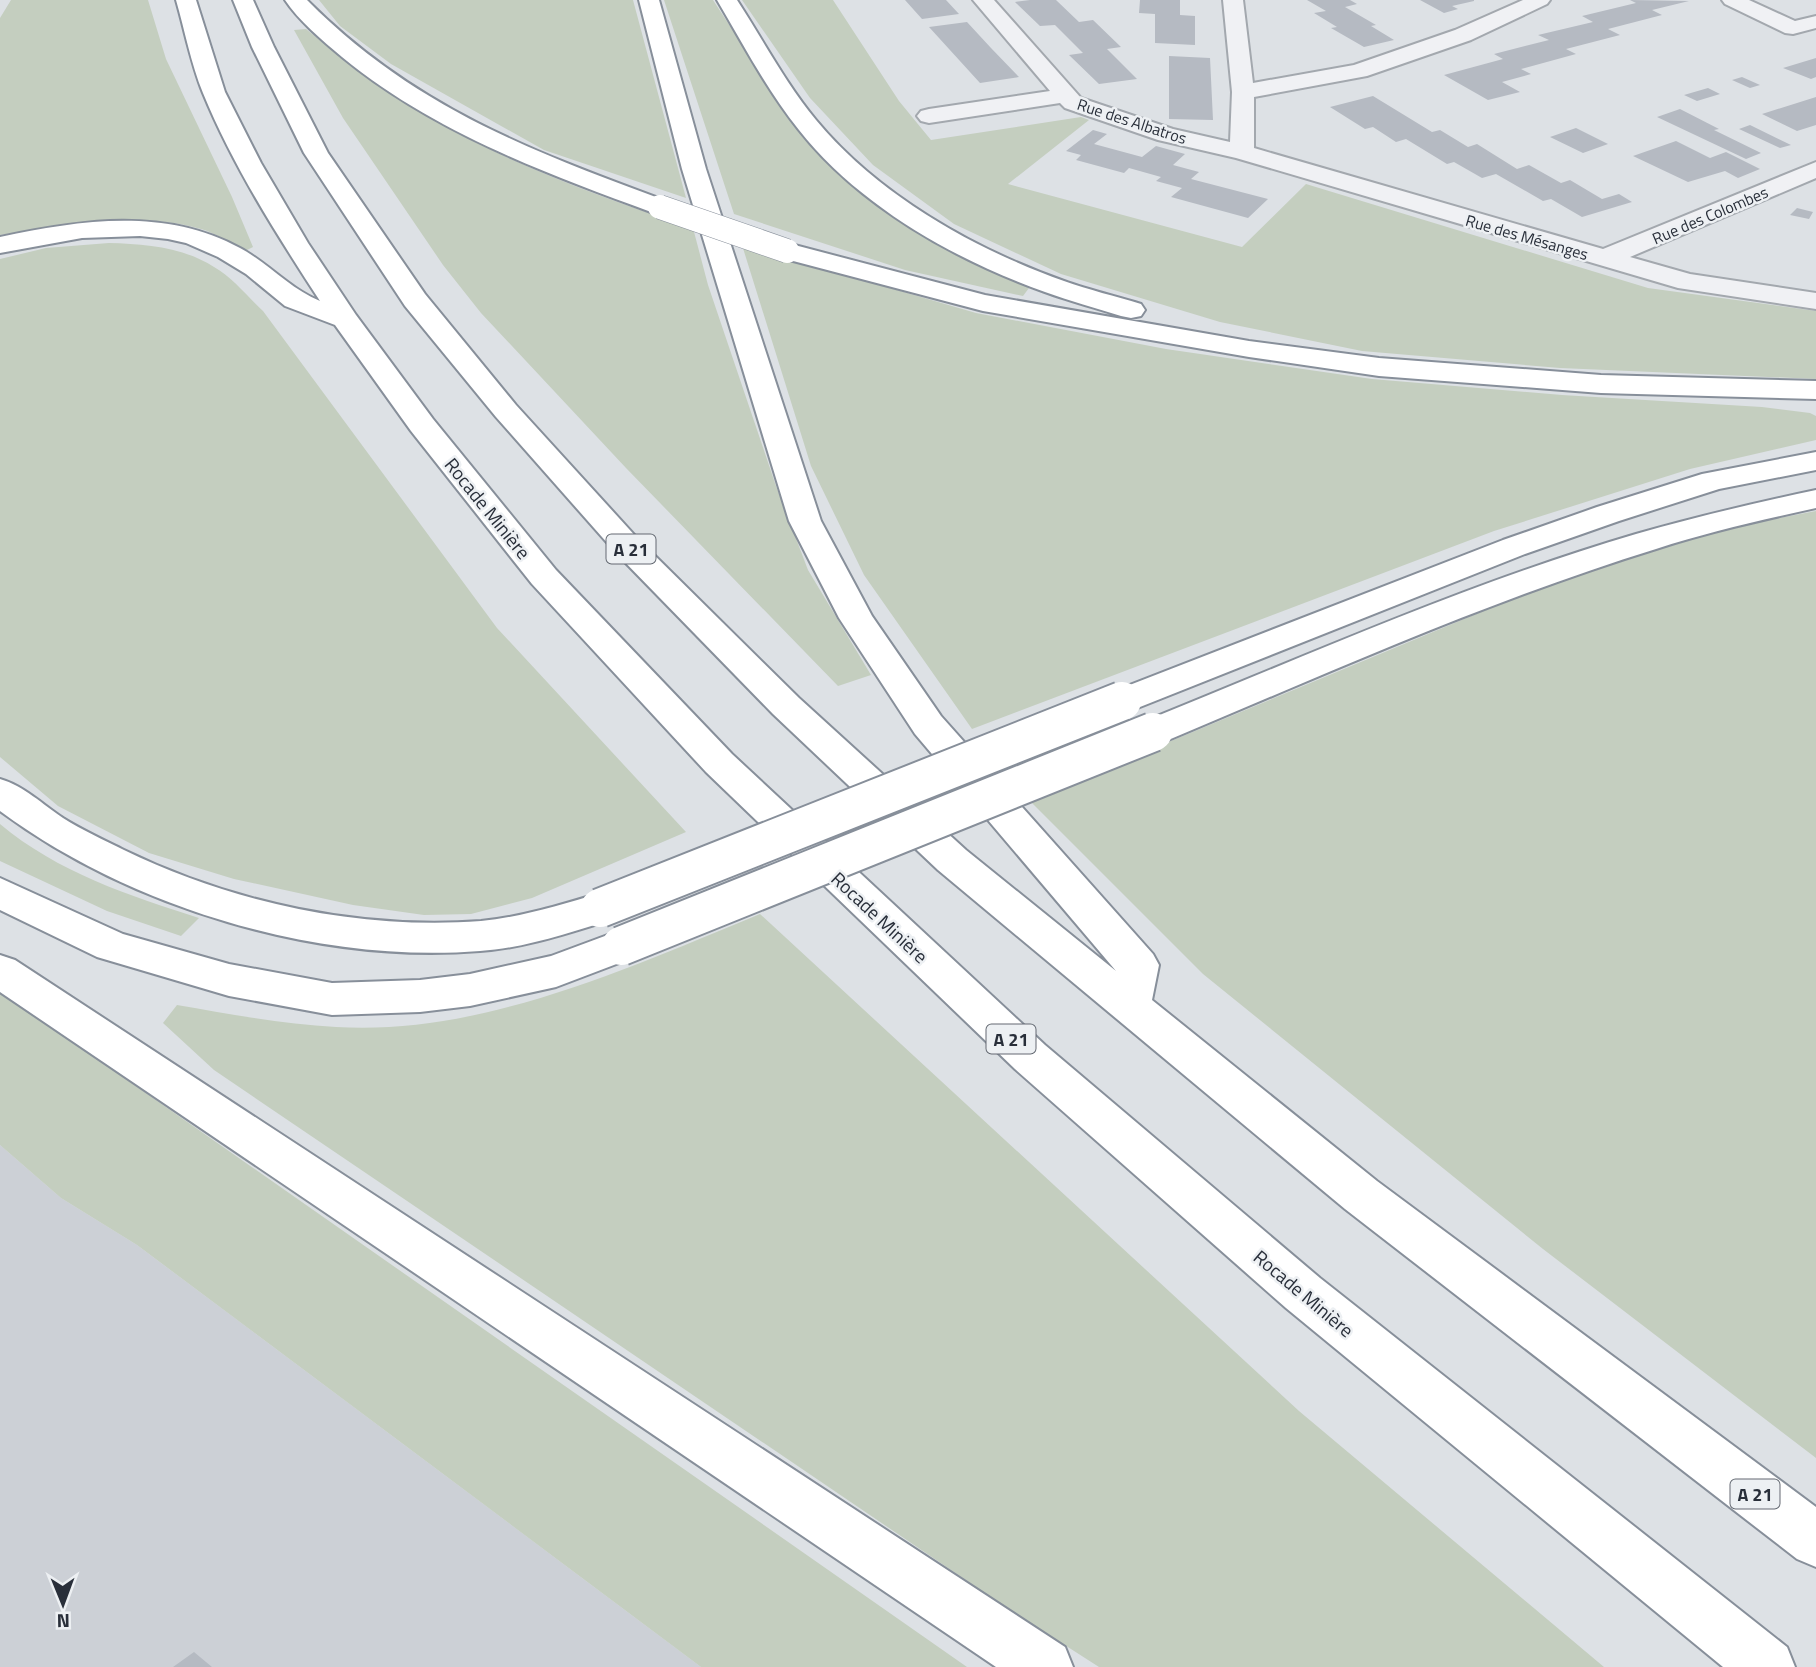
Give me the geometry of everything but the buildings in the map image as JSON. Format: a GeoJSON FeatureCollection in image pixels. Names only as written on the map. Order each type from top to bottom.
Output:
{"type":"FeatureCollection","features":[{"type":"Feature","properties":{"kind":"highway","name":"Rocade Minière"},"geometry":{"type":"LineString","coordinates":[[186,0],[214,92],[243,152],[295,243],[345,319],[422,425],[544,576],[719,762],[1030,1057],[1303,1293],[1768,1667]]}},
{"type":"Feature","properties":{"kind":"highway","name":"A 21"},"geometry":{"type":"LineString","coordinates":[[243,0],[263,47],[316,153],[415,300],[506,411],[628,547],[786,706],[952,860],[1362,1195],[1816,1539]]}},
{"type":"Feature","properties":{"kind":"highway"},"geometry":{"type":"LineString","coordinates":[[295,0],[316,24],[373,70],[425,105],[490,140],[561,171],[787,251],[983,303],[1250,349],[1379,366],[1601,384],[1816,390]]}},
{"type":"Feature","properties":{"kind":"highway"},"geometry":{"type":"LineString","coordinates":[[649,0],[694,169],[805,521],[856,618],[929,725],[1138,965],[1130,1005]]}},
{"type":"Feature","properties":{"kind":"highway"},"geometry":{"type":"LineString","coordinates":[[727,0],[799,114],[840,160],[886,196],[954,241],[1045,283],[1250,349]]}},
{"type":"Feature","properties":{"kind":"highway"},"geometry":{"type":"LineString","coordinates":[[0,245],[59,233],[105,229],[160,230],[191,236],[220,247],[294,299],[345,319]]}},
{"type":"Feature","properties":{"kind":"highway"},"geometry":{"type":"LineString","coordinates":[[0,792],[65,837],[136,872],[214,901],[307,925],[393,937],[481,936],[546,925],[600,908],[1514,547],[1713,481],[1816,461]]}},
{"type":"Feature","properties":{"kind":"highway"},"geometry":{"type":"LineString","coordinates":[[0,893],[111,946],[229,980],[332,999],[420,996],[470,990],[556,971],[621,946],[1546,573],[1662,535],[1745,512],[1816,499]]}},
{"type":"Feature","properties":{"kind":"highway"},"geometry":{"type":"LineString","coordinates":[[0,971],[1045,1667]]}},
{"type":"Feature","properties":{"kind":"street","name":"Rue des Albatros"},"geometry":{"type":"LineString","coordinates":[[983,0],[1073,103],[1166,135],[1242,152]]}},
{"type":"Feature","properties":{"kind":"street"},"geometry":{"type":"LineString","coordinates":[[1233,0],[1243,92],[1242,152]]}},
{"type":"Feature","properties":{"kind":"street"},"geometry":{"type":"LineString","coordinates":[[1243,92],[1359,71],[1463,35],[1540,0]]}},
{"type":"Feature","properties":{"kind":"street"},"geometry":{"type":"LineString","coordinates":[[1732,0],[1793,28],[1816,22]]}},
{"type":"Feature","properties":{"kind":"street","name":"Rue des Albatros"},"geometry":{"type":"LineString","coordinates":[[929,116],[1066,95]]}},
{"type":"Feature","properties":{"kind":"street","name":"Rue des Mésanges"},"geometry":{"type":"LineString","coordinates":[[1242,152],[1687,282],[1816,301]]}},
{"type":"Feature","properties":{"kind":"street","name":"Rue des Colombes"},"geometry":{"type":"LineString","coordinates":[[1604,259],[1816,169]]}},
{"type":"Feature","properties":{"kind":"shaded area"},"geometry":{"type":"Polygon","coordinates":[[[0,1145],[61,1198],[137,1245],[701,1667],[0,1667],[0,1145]]]}},
{"type":"Feature","properties":{"kind":"green space"},"geometry":{"type":"Polygon","coordinates":[[[11,0],[148,0],[166,59],[253,247],[245,251],[207,231],[151,220],[100,221],[0,235],[0,18],[11,0]]]}},
{"type":"Feature","properties":{"kind":"green space"},"geometry":{"type":"Polygon","coordinates":[[[319,0],[633,0],[686,198],[544,150],[391,64],[340,26],[319,0]]]}},
{"type":"Feature","properties":{"kind":"green space"},"geometry":{"type":"Polygon","coordinates":[[[664,0],[713,0],[787,113],[947,245],[1029,288],[1023,296],[905,270],[734,214],[664,0]]]}},
{"type":"Feature","properties":{"kind":"green space"},"geometry":{"type":"Polygon","coordinates":[[[742,0],[833,0],[899,101],[931,140],[1081,117],[1089,120],[1008,184],[1242,247],[1306,184],[1648,288],[1816,311],[1816,379],[1560,368],[1362,351],[1220,322],[1061,274],[954,224],[873,165],[810,98],[742,0]]]}},
{"type":"Feature","properties":{"kind":"green space"},"geometry":{"type":"Polygon","coordinates":[[[306,29],[399,99],[480,145],[585,190],[693,228],[708,285],[776,486],[808,570],[871,675],[838,686],[626,468],[481,313],[443,265],[343,118],[294,30],[306,29]]]}},
{"type":"Feature","properties":{"kind":"green space"},"geometry":{"type":"Polygon","coordinates":[[[109,243],[163,248],[202,260],[227,276],[263,311],[497,628],[686,832],[532,898],[471,914],[424,915],[353,905],[234,879],[149,853],[58,806],[0,757],[0,259],[46,248],[109,243]]]}},
{"type":"Feature","properties":{"kind":"green space"},"geometry":{"type":"Polygon","coordinates":[[[742,245],[976,313],[1166,349],[1372,379],[1562,395],[1762,407],[1810,413],[1816,416],[1816,440],[1690,469],[1494,531],[972,729],[864,575],[811,466],[742,245]]]}},
{"type":"Feature","properties":{"kind":"green space"},"geometry":{"type":"Polygon","coordinates":[[[1816,511],[1816,1458],[1543,1249],[1203,974],[1029,800],[1517,597],[1656,549],[1738,526],[1816,511]]]}},
{"type":"Feature","properties":{"kind":"green space"},"geometry":{"type":"Polygon","coordinates":[[[0,824],[45,856],[95,881],[199,918],[181,936],[107,911],[0,861],[0,824]]]}},
{"type":"Feature","properties":{"kind":"green space"},"geometry":{"type":"Polygon","coordinates":[[[760,914],[1299,1411],[1604,1667],[1099,1667],[1004,1606],[214,1070],[163,1023],[177,1005],[276,1021],[336,1027],[390,1027],[445,1021],[553,994],[606,976],[760,914]]]}},
{"type":"Feature","properties":{"kind":"green space"},"geometry":{"type":"Polygon","coordinates":[[[0,991],[967,1667],[701,1667],[137,1245],[61,1198],[0,1145],[0,991]]]}}]}
